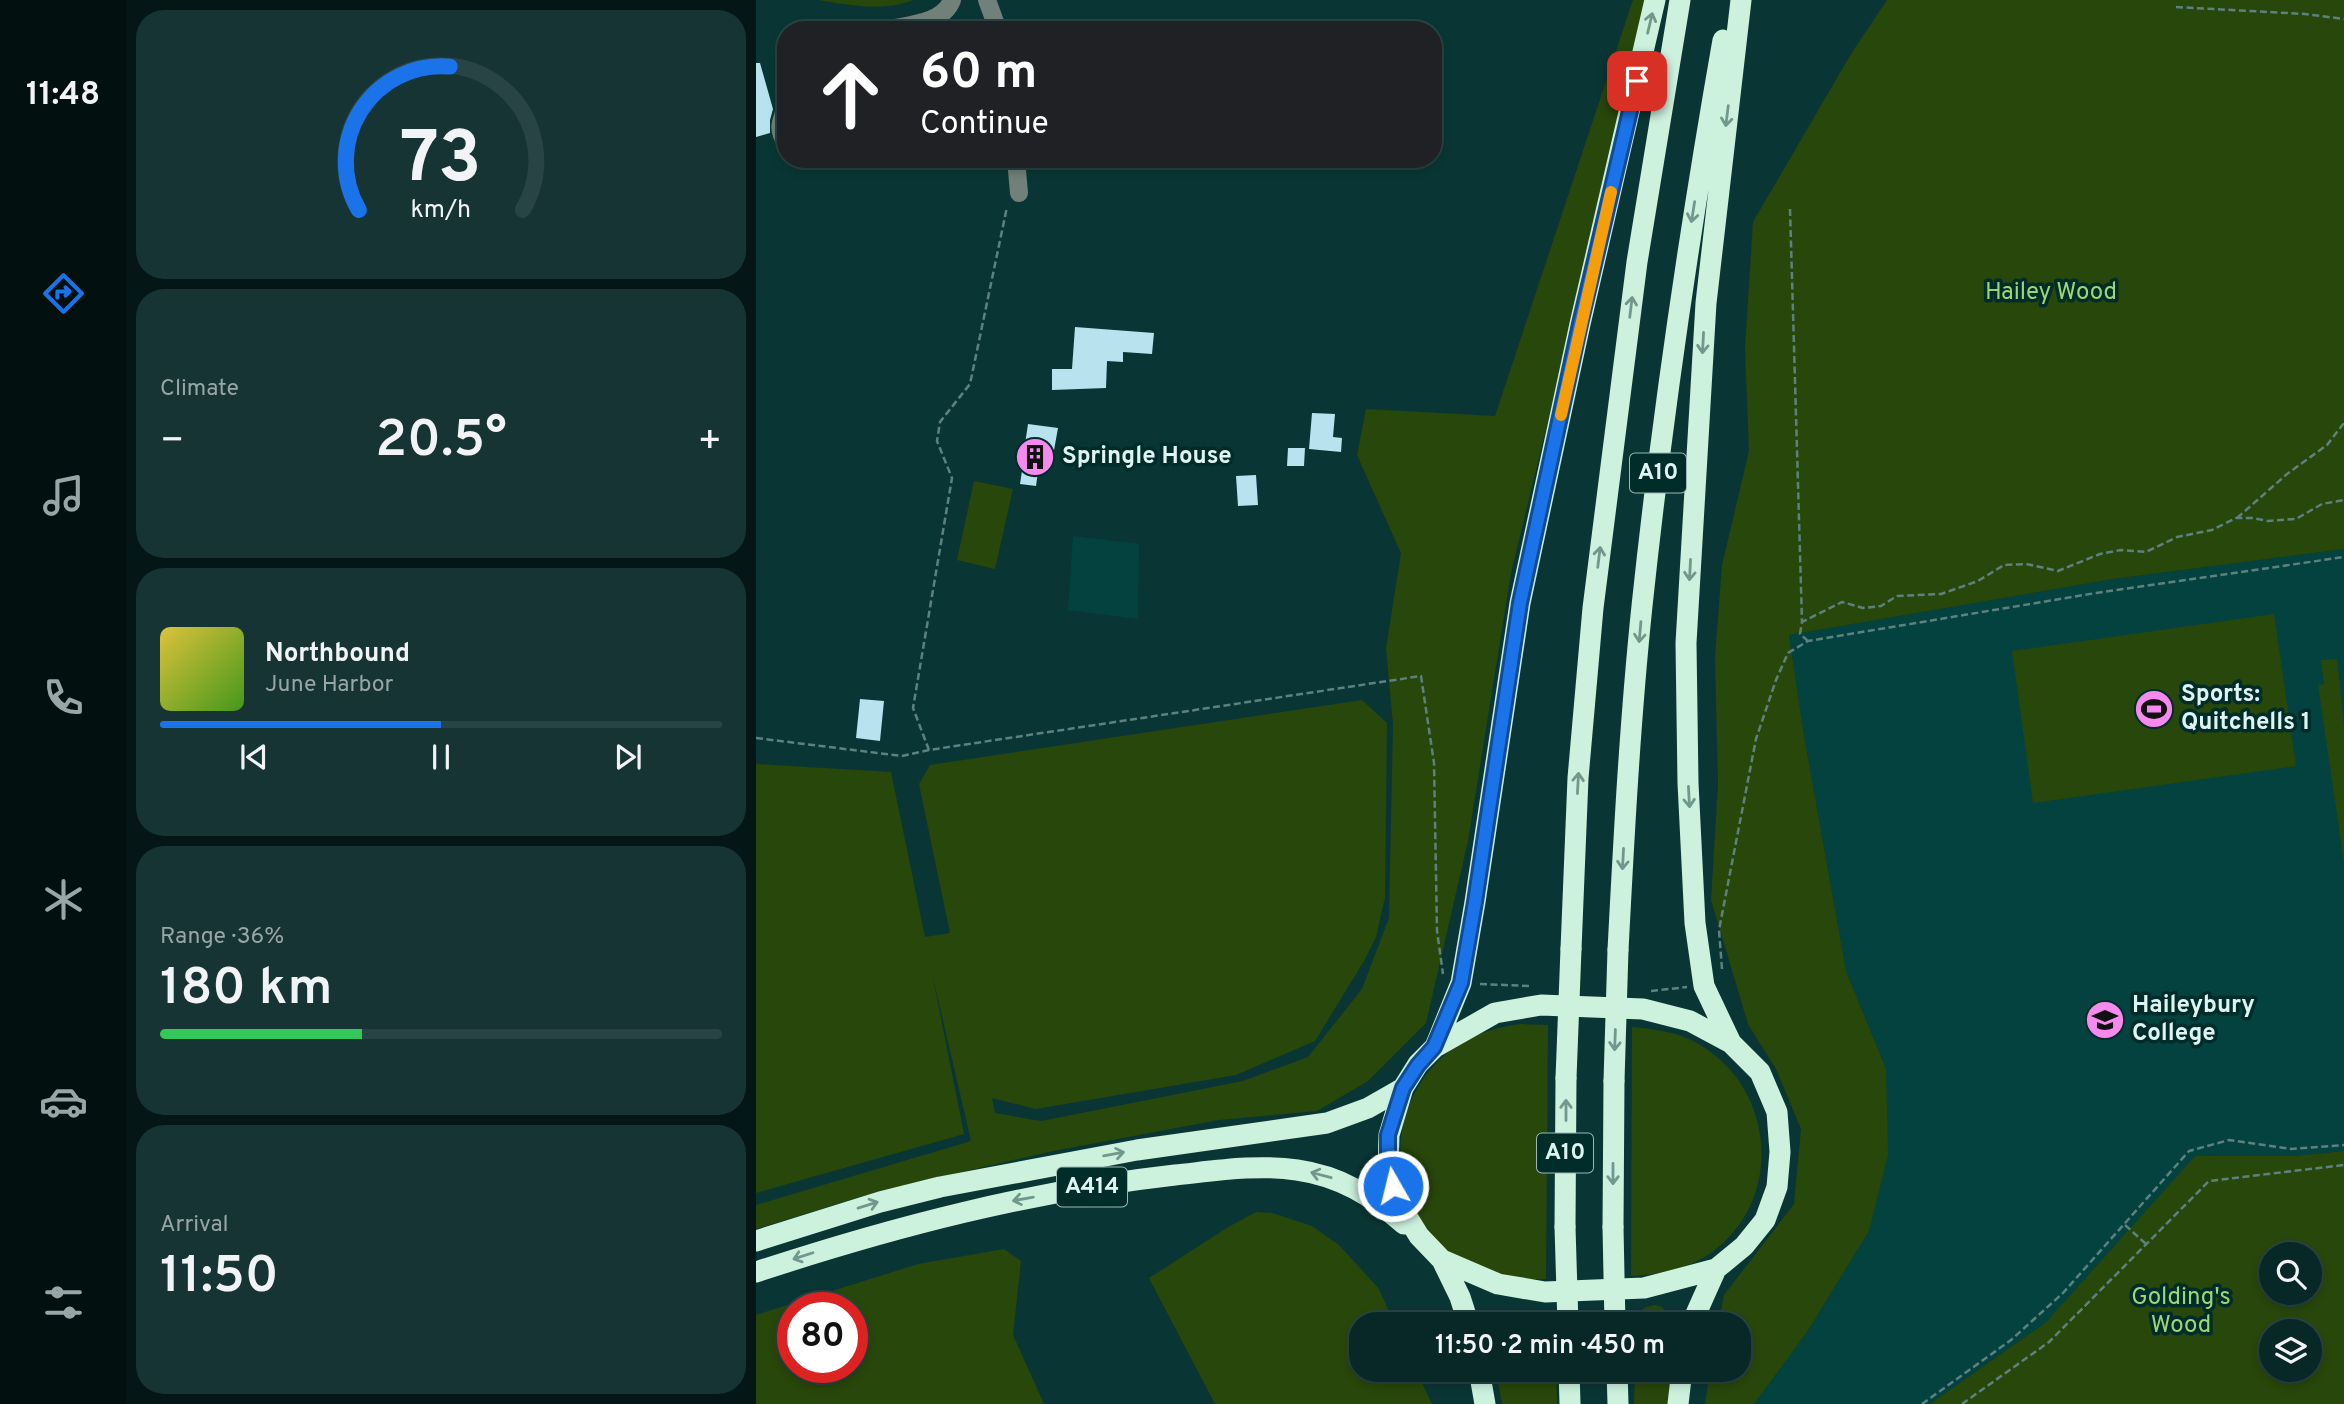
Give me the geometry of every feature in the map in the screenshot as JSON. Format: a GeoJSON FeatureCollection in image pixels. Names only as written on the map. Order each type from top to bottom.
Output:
{"type":"FeatureCollection","features":[{"type":"Feature","properties":{"kind":"highway"},"geometry":{"type":"LineString","coordinates":[[1465,1312],[1442,1260],[1419,1237],[1398,1202],[1388,1170],[1388,1135],[1403,1088],[1434,1047],[1461,983],[1520,603],[1580,324],[1655,0]]}},
{"type":"Feature","properties":{"kind":"highway","name":"A10"},"geometry":{"type":"LineString","coordinates":[[1567,1312],[1566,1078],[1578,778],[1593,608],[1637,262],[1680,0]]}},
{"type":"Feature","properties":{"kind":"highway","name":"A10"},"geometry":{"type":"LineString","coordinates":[[1615,1312],[1614,1081],[1627,778],[1642,608],[1692,219],[1730,0]]}},
{"type":"Feature","properties":{"kind":"highway"},"geometry":{"type":"LineString","coordinates":[[1731,1043],[1704,986],[1695,923],[1688,783],[1686,643],[1706,303],[1741,0]]}},
{"type":"Feature","properties":{"kind":"highway"},"geometry":{"type":"LineString","coordinates":[[1434,1047],[1495,1013],[1541,1005],[1643,1009],[1690,1020],[1731,1043],[1760,1072],[1777,1112],[1780,1152],[1777,1187],[1765,1220],[1744,1246],[1716,1269],[1644,1288],[1545,1292],[1499,1283],[1442,1260]]}},
{"type":"Feature","properties":{"kind":"highway","name":"A414"},"geometry":{"type":"LineString","coordinates":[[756,1241],[880,1202],[940,1187],[1137,1150],[1327,1123],[1368,1108],[1403,1088]]}},
{"type":"Feature","properties":{"kind":"highway","name":"A414"},"geometry":{"type":"LineString","coordinates":[[756,1272],[845,1242],[1000,1203],[1138,1180],[1253,1168],[1296,1170],[1340,1181],[1381,1203],[1419,1237]]}},
{"type":"Feature","properties":{"kind":"highway"},"geometry":{"type":"LineString","coordinates":[[1697,1312],[1716,1269]]}},
{"type":"Feature","properties":{"kind":"highway"},"geometry":{"type":"LineString","coordinates":[[1481,1382],[1485,1404]]}},
{"type":"Feature","properties":{"kind":"highway"},"geometry":{"type":"LineString","coordinates":[[1569,1382],[1570,1404]]}},
{"type":"Feature","properties":{"kind":"highway"},"geometry":{"type":"LineString","coordinates":[[1617,1382],[1618,1404]]}},
{"type":"Feature","properties":{"kind":"highway"},"geometry":{"type":"LineString","coordinates":[[1678,1404],[1681,1382]]}},
{"type":"Feature","properties":{"kind":"street"},"geometry":{"type":"LineString","coordinates":[[923,21],[948,9],[952,0]]}},
{"type":"Feature","properties":{"kind":"street"},"geometry":{"type":"LineString","coordinates":[[987,0],[995,21]]}},
{"type":"Feature","properties":{"kind":"street"},"geometry":{"type":"LineString","coordinates":[[1014,195],[1016,168]]}},
{"type":"Feature","properties":{"kind":"path"},"geometry":{"type":"LineString","coordinates":[[2176,7],[2305,14],[2344,19]]}},
{"type":"Feature","properties":{"kind":"path"},"geometry":{"type":"LineString","coordinates":[[929,750],[913,708],[952,478],[937,441],[940,422],[970,384],[1014,195]]}},
{"type":"Feature","properties":{"kind":"path"},"geometry":{"type":"LineString","coordinates":[[1790,209],[1802,622],[1800,634],[1808,640]]}},
{"type":"Feature","properties":{"kind":"path"},"geometry":{"type":"LineString","coordinates":[[1802,622],[1842,602],[1863,608],[1881,606],[1897,596],[1941,594],[1978,581],[2004,565],[2026,564],[2058,571],[2100,554],[2121,550],[2146,551],[2177,537],[2212,530],[2236,519],[2287,474],[2327,445],[2344,423]]}},
{"type":"Feature","properties":{"kind":"path"},"geometry":{"type":"LineString","coordinates":[[2236,519],[2253,518],[2268,522],[2296,519],[2322,504],[2344,499]]}},
{"type":"Feature","properties":{"kind":"path"},"geometry":{"type":"LineString","coordinates":[[1646,992],[1704,986],[1723,968],[1719,930],[1756,739],[1788,653],[1808,640],[2110,591],[2344,557]]}},
{"type":"Feature","properties":{"kind":"path"},"geometry":{"type":"LineString","coordinates":[[756,738],[902,756],[1421,676],[1434,763],[1437,931],[1444,983],[1461,983]]}},
{"type":"Feature","properties":{"kind":"path"},"geometry":{"type":"LineString","coordinates":[[1922,1404],[2011,1340],[2063,1293],[2189,1151],[2229,1140],[2291,1149],[2344,1145]]}},
{"type":"Feature","properties":{"kind":"path"},"geometry":{"type":"LineString","coordinates":[[1962,1404],[2049,1342],[2209,1181],[2344,1165]]}},
{"type":"Feature","properties":{"kind":"path"},"geometry":{"type":"LineString","coordinates":[[2125,1225],[2146,1244]]}},
{"type":"Feature","properties":{"kind":"shaded area"},"geometry":{"type":"Polygon","coordinates":[[[1073,536],[1139,544],[1138,619],[1068,610],[1073,536]]]}},
{"type":"Feature","properties":{"kind":"shaded area","name":"Haileybury College"},"geometry":{"type":"Polygon","coordinates":[[[2344,549],[2344,1151],[2295,1156],[2195,1156],[2046,1322],[1930,1404],[1754,1404],[1807,1332],[1869,1231],[1886,1069],[1846,971],[1789,635],[2113,579],[2344,549]]]}},
{"type":"Feature","properties":{"kind":"green space"},"geometry":{"type":"Polygon","coordinates":[[[818,0],[913,0],[878,7],[818,0]]]}},
{"type":"Feature","properties":{"kind":"green space"},"geometry":{"type":"Polygon","coordinates":[[[1633,0],[1650,0],[1511,573],[1468,841],[1426,1023],[1368,1081],[1317,1111],[1219,1120],[1053,1151],[879,1191],[756,1229],[756,1205],[971,1141],[932,973],[964,1134],[756,1193],[756,764],[891,772],[925,937],[950,933],[919,784],[930,765],[1362,700],[1387,723],[1385,897],[1376,937],[1315,1041],[1236,1075],[1036,1109],[992,1098],[995,1113],[1041,1121],[1243,1081],[1308,1057],[1362,989],[1389,918],[1393,724],[1386,649],[1401,553],[1357,455],[1366,409],[1495,416],[1633,0]]]}},
{"type":"Feature","properties":{"kind":"green space","name":"Hailey Wood"},"geometry":{"type":"Polygon","coordinates":[[[1887,0],[2344,0],[2344,549],[2113,579],[1789,635],[1846,971],[1886,1069],[1888,1155],[1869,1231],[1807,1332],[1754,1404],[1705,1404],[1708,1382],[1751,1382],[1751,1312],[1721,1312],[1724,1295],[1794,1204],[1801,1129],[1776,1069],[1748,1024],[1711,900],[1718,784],[1715,657],[1722,565],[1749,451],[1745,349],[1753,222],[1851,54],[1887,0]]]}},
{"type":"Feature","properties":{"kind":"green space"},"geometry":{"type":"Polygon","coordinates":[[[974,481],[1013,489],[995,569],[957,560],[974,481]]]}},
{"type":"Feature","properties":{"kind":"green space","name":"Sports: Quitchells 1"},"geometry":{"type":"Polygon","coordinates":[[[2274,614],[2296,766],[2033,803],[2012,651],[2274,614]]]}},
{"type":"Feature","properties":{"kind":"green space"},"geometry":{"type":"Polygon","coordinates":[[[2337,659],[2344,727],[2344,863],[2318,685],[2324,684],[2321,660],[2337,659]]]}},
{"type":"Feature","properties":{"kind":"green space"},"geometry":{"type":"Polygon","coordinates":[[[1520,1024],[1548,1025],[1546,1279],[1503,1276],[1447,1251],[1430,1234],[1413,1207],[1401,1164],[1401,1142],[1412,1098],[1438,1061],[1478,1034],[1520,1024]]]}},
{"type":"Feature","properties":{"kind":"green space"},"geometry":{"type":"Polygon","coordinates":[[[1632,1027],[1682,1036],[1719,1058],[1741,1084],[1755,1113],[1761,1145],[1759,1177],[1749,1208],[1730,1235],[1703,1258],[1686,1266],[1631,1276],[1632,1027]]]}},
{"type":"Feature","properties":{"kind":"green space","name":"Golding's Wood"},"geometry":{"type":"Polygon","coordinates":[[[2344,1151],[2344,1404],[1930,1404],[2046,1322],[2195,1156],[2295,1156],[2344,1151]]]}},
{"type":"Feature","properties":{"kind":"green space"},"geometry":{"type":"Polygon","coordinates":[[[1256,1212],[1272,1213],[1312,1226],[1339,1245],[1379,1289],[1389,1312],[1349,1312],[1349,1382],[1422,1382],[1432,1404],[1215,1404],[1149,1278],[1256,1212]]]}},
{"type":"Feature","properties":{"kind":"green space"},"geometry":{"type":"Polygon","coordinates":[[[1004,1249],[1021,1261],[1013,1335],[1044,1404],[756,1404],[756,1315],[777,1308],[777,1383],[868,1383],[868,1292],[829,1292],[918,1264],[1004,1249]]]}},
{"type":"Feature","properties":{"kind":"green space"},"geometry":{"type":"Polygon","coordinates":[[[1655,1305],[1666,1312],[1638,1312],[1655,1305]]]}},
{"type":"Feature","properties":{"kind":"green space"},"geometry":{"type":"Polygon","coordinates":[[[1498,1382],[1556,1382],[1557,1404],[1502,1404],[1498,1382]]]}},
{"type":"Feature","properties":{"kind":"green space"},"geometry":{"type":"Polygon","coordinates":[[[1635,1382],[1670,1382],[1669,1404],[1634,1404],[1635,1382]]]}},
{"type":"Feature","properties":{"kind":"building"},"geometry":{"type":"Polygon","coordinates":[[[756,63],[760,63],[773,109],[770,133],[756,137],[756,63]]]}},
{"type":"Feature","properties":{"kind":"building"},"geometry":{"type":"Polygon","coordinates":[[[1075,327],[1154,333],[1152,354],[1123,352],[1123,362],[1107,361],[1106,388],[1052,390],[1052,369],[1072,369],[1075,327]]]}},
{"type":"Feature","properties":{"kind":"building"},"geometry":{"type":"Polygon","coordinates":[[[1312,413],[1335,414],[1333,437],[1342,438],[1341,452],[1309,449],[1312,413]]]}},
{"type":"Feature","properties":{"kind":"building","name":"Springle House"},"geometry":{"type":"Polygon","coordinates":[[[1028,424],[1058,428],[1051,467],[1039,465],[1036,486],[1020,484],[1023,464],[1017,463],[1019,450],[1024,451],[1028,424]]]}},
{"type":"Feature","properties":{"kind":"building"},"geometry":{"type":"Polygon","coordinates":[[[1288,448],[1305,448],[1304,466],[1287,466],[1288,448]]]}},
{"type":"Feature","properties":{"kind":"building"},"geometry":{"type":"Polygon","coordinates":[[[1256,475],[1258,505],[1238,506],[1236,476],[1256,475]]]}},
{"type":"Feature","properties":{"kind":"building"},"geometry":{"type":"Polygon","coordinates":[[[860,699],[884,701],[880,741],[856,738],[860,699]]]}},
{"type":"Feature","properties":{"kind":"slow traffic"},"geometry":{"type":"LineString","coordinates":[[1561,415],[1611,192]]}},
{"type":"Feature","properties":{"kind":"place","name":"Springle House"},"geometry":{"type":"Point","coordinates":[1035,457]}},
{"type":"Feature","properties":{"kind":"place","name":"Sports: Quitchells 1"},"geometry":{"type":"Point","coordinates":[2154,709]}},
{"type":"Feature","properties":{"kind":"place","name":"Haileybury College"},"geometry":{"type":"Point","coordinates":[2105,1020]}},
{"type":"Feature","properties":{"kind":"route"},"geometry":{"type":"LineString","coordinates":[[1393,1186],[1388,1170],[1388,1135],[1403,1088],[1434,1047],[1461,983],[1520,603],[1580,324],[1637,81]]}}]}
